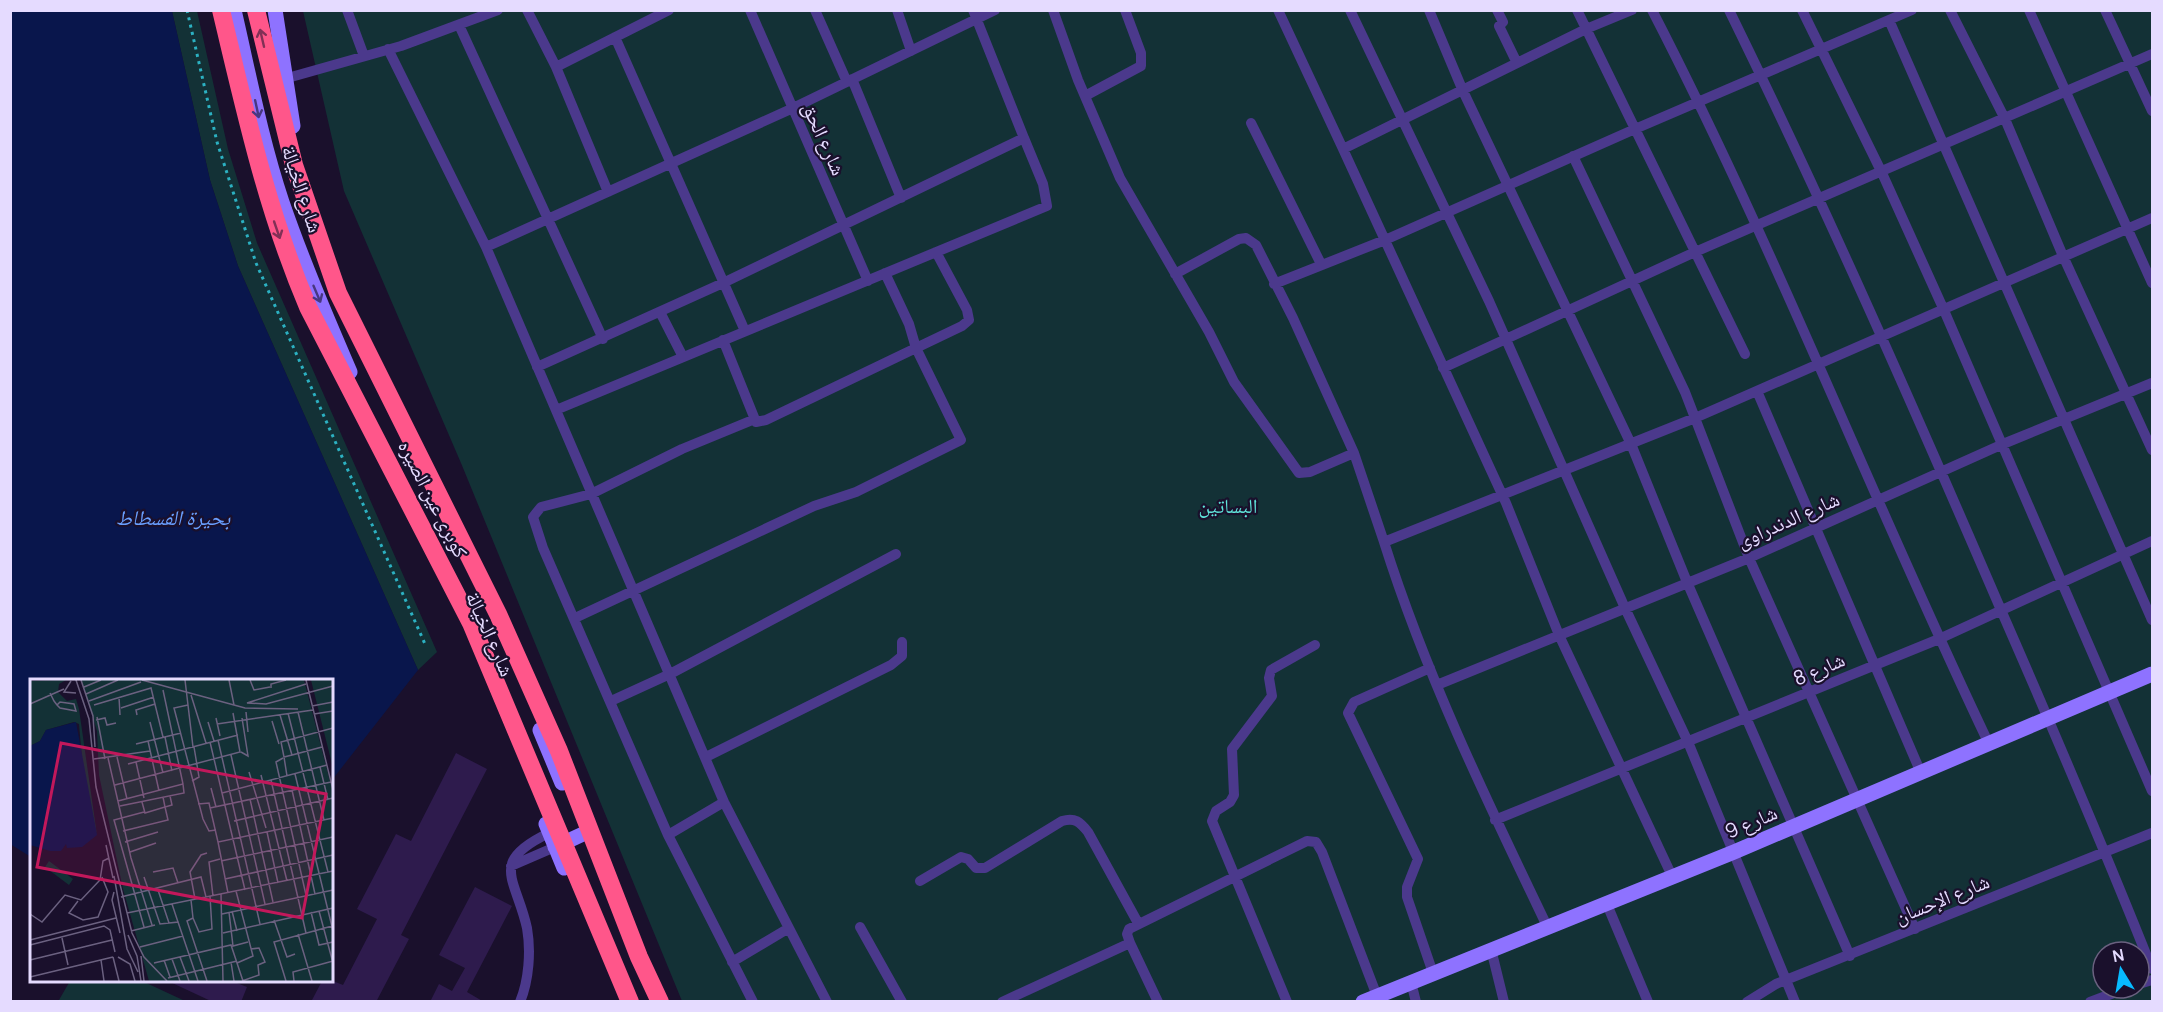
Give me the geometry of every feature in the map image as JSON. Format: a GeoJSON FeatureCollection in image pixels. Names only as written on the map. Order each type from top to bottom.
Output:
{"type":"FeatureCollection","features":[{"type":"Feature","properties":{"kind":"highway","name":"كوبرى عين الصيره"},"geometry":{"type":"LineString","coordinates":[[221,10],[260,175],[289,263],[308,307],[471,622],[630,1002]]}},
{"type":"Feature","properties":{"kind":"highway","name":"كوبرى عين الصيره"},"geometry":{"type":"LineString","coordinates":[[256,10],[294,165],[338,292],[498,614],[559,751],[639,957],[660,1002]]}},
{"type":"Feature","properties":{"kind":"highway"},"geometry":{"type":"LineString","coordinates":[[615,969],[619,1002]]}},
{"type":"Feature","properties":{"kind":"street","name":"شارع الخيالة"},"geometry":{"type":"LineString","coordinates":[[234,10],[263,136],[306,268],[502,715],[619,1002]]}},
{"type":"Feature","properties":{"kind":"street","name":"شارع الخيالة"},"geometry":{"type":"LineString","coordinates":[[274,10],[284,79],[310,195],[331,257],[530,704],[654,1002]]}},
{"type":"Feature","properties":{"kind":"street","name":"شارع 9"},"geometry":{"type":"LineString","coordinates":[[1370,999],[1734,852],[2152,674]]}},
{"type":"Feature","properties":{"kind":"street"},"geometry":{"type":"LineString","coordinates":[[552,840],[583,834]]}},
{"type":"Feature","properties":{"kind":"lane"},"geometry":{"type":"LineString","coordinates":[[347,10],[364,56]]}},
{"type":"Feature","properties":{"kind":"lane"},"geometry":{"type":"LineString","coordinates":[[284,79],[388,49],[498,10]]}},
{"type":"Feature","properties":{"kind":"lane"},"geometry":{"type":"LineString","coordinates":[[527,10],[556,67],[608,192]]}},
{"type":"Feature","properties":{"kind":"lane"},"geometry":{"type":"LineString","coordinates":[[556,67],[669,10]]}},
{"type":"Feature","properties":{"kind":"lane","name":"شارع الحق"},"geometry":{"type":"LineString","coordinates":[[750,10],[791,110],[868,281]]}},
{"type":"Feature","properties":{"kind":"lane"},"geometry":{"type":"LineString","coordinates":[[815,10],[850,81],[901,198]]}},
{"type":"Feature","properties":{"kind":"lane"},"geometry":{"type":"LineString","coordinates":[[897,10],[911,51]]}},
{"type":"Feature","properties":{"kind":"lane"},"geometry":{"type":"LineString","coordinates":[[486,247],[791,110],[911,51],[975,15],[995,10]]}},
{"type":"Feature","properties":{"kind":"lane"},"geometry":{"type":"LineString","coordinates":[[1053,10],[1085,96],[1120,178],[1234,382],[1297,472],[1311,472],[1354,453]]}},
{"type":"Feature","properties":{"kind":"lane"},"geometry":{"type":"LineString","coordinates":[[1085,96],[1141,66],[1141,53],[1125,10]]}},
{"type":"Feature","properties":{"kind":"lane"},"geometry":{"type":"LineString","coordinates":[[1278,10],[1503,497],[1559,635],[1672,876]]}},
{"type":"Feature","properties":{"kind":"lane"},"geometry":{"type":"LineString","coordinates":[[1350,10],[1400,120],[1506,339],[1625,608],[1688,742],[1795,1002]]}},
{"type":"Feature","properties":{"kind":"lane"},"geometry":{"type":"LineString","coordinates":[[1429,10],[1463,91],[1631,444],[1687,582],[1850,956]]}},
{"type":"Feature","properties":{"kind":"lane"},"geometry":{"type":"LineString","coordinates":[[1497,10],[1503,22],[1499,26],[1517,63]]}},
{"type":"Feature","properties":{"kind":"lane"},"geometry":{"type":"LineString","coordinates":[[1577,10],[1746,354]]}},
{"type":"Feature","properties":{"kind":"lane"},"geometry":{"type":"LineString","coordinates":[[1343,149],[1586,29],[1632,10]]}},
{"type":"Feature","properties":{"kind":"lane"},"geometry":{"type":"LineString","coordinates":[[1652,10],[1700,103],[1821,364],[1939,639],[1989,744]]}},
{"type":"Feature","properties":{"kind":"lane"},"geometry":{"type":"LineString","coordinates":[[1729,10],[1821,200],[1942,471],[2050,719],[2152,969]]}},
{"type":"Feature","properties":{"kind":"lane"},"geometry":{"type":"LineString","coordinates":[[1802,10],[1882,173],[1943,308],[2152,791]]}},
{"type":"Feature","properties":{"kind":"lane"},"geometry":{"type":"LineString","coordinates":[[1274,284],[1385,240],[1912,10]]}},
{"type":"Feature","properties":{"kind":"lane"},"geometry":{"type":"LineString","coordinates":[[1950,10],[2005,119],[2063,256],[2152,450]]}},
{"type":"Feature","properties":{"kind":"lane"},"geometry":{"type":"LineString","coordinates":[[2029,10],[2068,91],[2152,283]]}},
{"type":"Feature","properties":{"kind":"lane"},"geometry":{"type":"LineString","coordinates":[[2105,10],[2152,111]]}},
{"type":"Feature","properties":{"kind":"lane"},"geometry":{"type":"LineString","coordinates":[[556,410],[1047,206],[1043,184],[975,15]]}},
{"type":"Feature","properties":{"kind":"lane"},"geometry":{"type":"LineString","coordinates":[[1889,20],[2152,620]]}},
{"type":"Feature","properties":{"kind":"lane"},"geometry":{"type":"LineString","coordinates":[[459,25],[550,218],[603,339]]}},
{"type":"Feature","properties":{"kind":"lane"},"geometry":{"type":"LineString","coordinates":[[615,37],[669,164],[745,331]]}},
{"type":"Feature","properties":{"kind":"lane"},"geometry":{"type":"LineString","coordinates":[[388,49],[486,247],[591,494],[636,590],[724,802],[827,1002]]}},
{"type":"Feature","properties":{"kind":"lane"},"geometry":{"type":"LineString","coordinates":[[1443,368],[1695,252],[1821,200],[2152,54]]}},
{"type":"Feature","properties":{"kind":"lane"},"geometry":{"type":"LineString","coordinates":[[1251,123],[1321,264]]}},
{"type":"Feature","properties":{"kind":"lane"},"geometry":{"type":"LineString","coordinates":[[537,367],[723,283],[1024,138]]}},
{"type":"Feature","properties":{"kind":"lane"},"geometry":{"type":"LineString","coordinates":[[1573,156],[1695,418],[1749,558],[1915,929]]}},
{"type":"Feature","properties":{"kind":"lane"},"geometry":{"type":"LineString","coordinates":[[1384,542],[1503,497],[1695,418],[2152,218]]}},
{"type":"Feature","properties":{"kind":"lane"},"geometry":{"type":"LineString","coordinates":[[1175,274],[1246,238],[1256,245],[1293,318],[1354,453],[1430,668],[1495,820],[1547,926]]}},
{"type":"Feature","properties":{"kind":"lane"},"geometry":{"type":"LineString","coordinates":[[723,340],[755,418],[759,422],[766,420],[962,326],[969,320],[965,305],[936,252]]}},
{"type":"Feature","properties":{"kind":"lane"},"geometry":{"type":"LineString","coordinates":[[575,618],[814,506],[856,492],[961,440],[916,348],[909,324],[885,273]]}},
{"type":"Feature","properties":{"kind":"lane"},"geometry":{"type":"LineString","coordinates":[[660,312],[683,357]]}},
{"type":"Feature","properties":{"kind":"lane","name":"شارع الدندراوى"},"geometry":{"type":"LineString","coordinates":[[1437,685],[1749,558],[2003,444],[2152,383]]}},
{"type":"Feature","properties":{"kind":"lane"},"geometry":{"type":"LineString","coordinates":[[1757,391],[1922,773]]}},
{"type":"Feature","properties":{"kind":"lane"},"geometry":{"type":"LineString","coordinates":[[753,1002],[668,835],[543,549],[533,517],[542,507],[591,494],[682,449],[755,418]]}},
{"type":"Feature","properties":{"kind":"lane","name":"شارع 8"},"geometry":{"type":"LineString","coordinates":[[1495,820],[1939,639],[2062,585],[2152,541]]}},
{"type":"Feature","properties":{"kind":"lane"},"geometry":{"type":"LineString","coordinates":[[611,701],[670,674],[896,554]]}},
{"type":"Feature","properties":{"kind":"lane"},"geometry":{"type":"LineString","coordinates":[[706,757],[891,665],[902,656],[902,642]]}},
{"type":"Feature","properties":{"kind":"lane"},"geometry":{"type":"LineString","coordinates":[[1287,1002],[1212,821],[1216,811],[1230,802],[1234,795],[1232,749],[1272,696],[1269,678],[1271,670],[1315,645]]}},
{"type":"Feature","properties":{"kind":"lane"},"geometry":{"type":"LineString","coordinates":[[1430,668],[1354,702],[1348,713],[1418,859],[1407,887],[1407,897],[1433,973]]}},
{"type":"Feature","properties":{"kind":"lane"},"geometry":{"type":"LineString","coordinates":[[668,835],[724,802]]}},
{"type":"Feature","properties":{"kind":"lane"},"geometry":{"type":"LineString","coordinates":[[920,881],[961,857],[968,859],[976,868],[984,868],[1062,821],[1072,819],[1080,822],[1088,832],[1138,923]]}},
{"type":"Feature","properties":{"kind":"lane","name":"شارع الإحسان"},"geometry":{"type":"LineString","coordinates":[[1747,1002],[1765,989],[2152,833]]}},
{"type":"Feature","properties":{"kind":"lane"},"geometry":{"type":"LineString","coordinates":[[525,999],[529,961],[527,928],[511,882],[511,866],[517,854],[528,843],[552,840]]}},
{"type":"Feature","properties":{"kind":"lane"},"geometry":{"type":"LineString","coordinates":[[1158,1002],[1127,934],[1138,923],[1307,841],[1316,842],[1323,852],[1370,999]]}},
{"type":"Feature","properties":{"kind":"lane"},"geometry":{"type":"LineString","coordinates":[[1606,902],[1648,1002]]}},
{"type":"Feature","properties":{"kind":"lane"},"geometry":{"type":"LineString","coordinates":[[860,927],[902,1002]]}},
{"type":"Feature","properties":{"kind":"lane"},"geometry":{"type":"LineString","coordinates":[[732,962],[789,928]]}},
{"type":"Feature","properties":{"kind":"lane"},"geometry":{"type":"LineString","coordinates":[[1002,1002],[1130,943]]}},
{"type":"Feature","properties":{"kind":"lane"},"geometry":{"type":"LineString","coordinates":[[1491,949],[1504,1002]]}},
{"type":"Feature","properties":{"kind":"lane"},"geometry":{"type":"LineString","coordinates":[[1411,982],[1416,1002]]}},
{"type":"Feature","properties":{"kind":"path"},"geometry":{"type":"LineString","coordinates":[[188,10],[217,142],[252,253],[425,644]]}},
{"type":"Feature","properties":{"kind":"green space"},"geometry":{"type":"Polygon","coordinates":[[[172,11],[197,11],[228,149],[257,243],[437,652],[418,670],[238,266],[210,180],[172,11]]]}},
{"type":"Feature","properties":{"kind":"green space","name":"البساتين"},"geometry":{"type":"Polygon","coordinates":[[[303,11],[2152,11],[2152,1001],[682,1001],[461,463],[344,191],[303,11]]]}},
{"type":"Feature","properties":{"kind":"green space"},"geometry":{"type":"Polygon","coordinates":[[[69,982],[144,982],[185,1001],[59,1000],[69,982]]]}},
{"type":"Feature","properties":{"kind":"water","name":"بحيرة الفسطاط"},"geometry":{"type":"Polygon","coordinates":[[[11,10],[172,11],[210,180],[238,266],[418,670],[333,779],[333,679],[30,679],[30,856],[10,844],[11,10]]]}},
{"type":"Feature","properties":{"kind":"building"},"geometry":{"type":"Polygon","coordinates":[[[456,753],[487,769],[401,935],[409,939],[376,1002],[311,1002],[321,982],[333,981],[343,985],[377,919],[357,909],[396,834],[411,841],[456,753]]]}},
{"type":"Feature","properties":{"kind":"building"},"geometry":{"type":"Polygon","coordinates":[[[475,887],[512,906],[467,992],[484,1002],[430,1002],[439,984],[452,991],[465,968],[439,955],[475,887]]]}},
{"type":"Feature","properties":{"kind":"building"},"geometry":{"type":"Polygon","coordinates":[[[170,982],[234,982],[247,987],[241,1002],[213,1002],[170,982]]]}}]}
